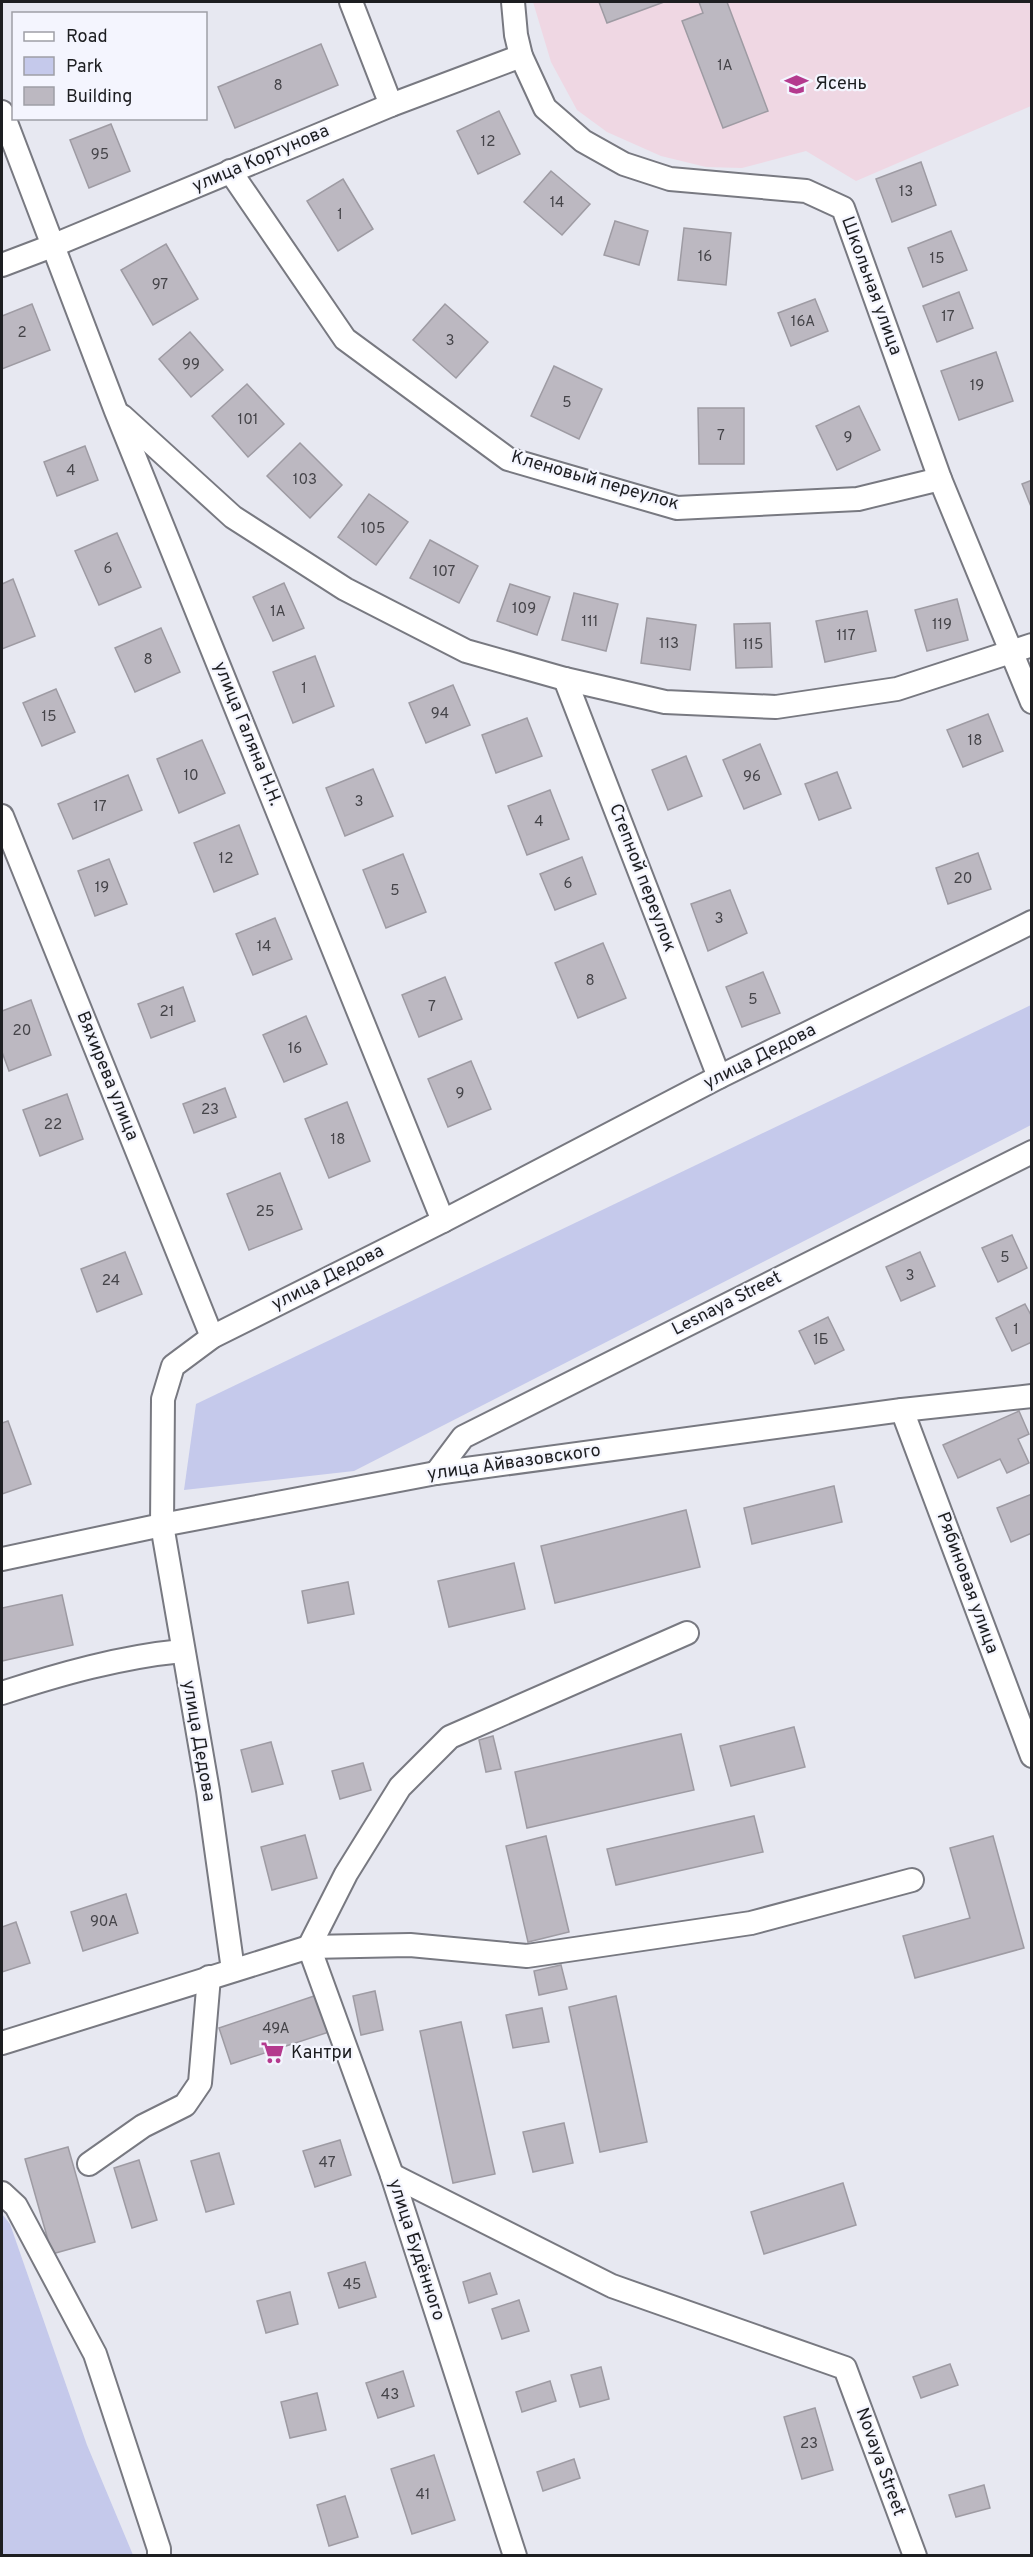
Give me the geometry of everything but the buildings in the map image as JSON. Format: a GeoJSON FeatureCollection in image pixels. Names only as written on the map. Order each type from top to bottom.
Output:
{"type":"FeatureCollection","features":[{"type":"Feature","properties":{"kind":"street"},"geometry":{"type":"LineString","coordinates":[[351,2],[391,105]]}},
{"type":"Feature","properties":{"kind":"street","name":"Школьная улица"},"geometry":{"type":"LineString","coordinates":[[513,2],[516,35],[521,56],[545,108],[583,141],[624,164],[670,179],[806,191],[843,208],[940,479],[1021,648],[1032,702]]}},
{"type":"Feature","properties":{"kind":"street","name":"улица Кортунова"},"geometry":{"type":"LineString","coordinates":[[2,265],[391,105],[521,56]]}},
{"type":"Feature","properties":{"kind":"street","name":"улица Галяна Н.Н."},"geometry":{"type":"LineString","coordinates":[[2,112],[116,411],[443,1221]]}},
{"type":"Feature","properties":{"kind":"street","name":"Кленовый переулок"},"geometry":{"type":"LineString","coordinates":[[230,171],[345,339],[508,459],[677,508],[858,499],[940,479]]}},
{"type":"Feature","properties":{"kind":"street"},"geometry":{"type":"LineString","coordinates":[[116,411],[233,517],[345,589],[466,651],[565,679],[665,702],[776,707],[897,689],[1021,648]]}},
{"type":"Feature","properties":{"kind":"street","name":"Степной переулок"},"geometry":{"type":"LineString","coordinates":[[565,679],[719,1077]]}},
{"type":"Feature","properties":{"kind":"street","name":"Вяхирева улица"},"geometry":{"type":"LineString","coordinates":[[2,816],[212,1337]]}},
{"type":"Feature","properties":{"kind":"street","name":"улица Дедова"},"geometry":{"type":"LineString","coordinates":[[233,1970],[208,1791],[162,1525],[163,1398],[173,1366],[212,1337],[443,1221],[719,1077],[1032,922]]}},
{"type":"Feature","properties":{"kind":"street","name":"Lesnaya Street"},"geometry":{"type":"LineString","coordinates":[[436,1473],[463,1437],[1032,1152]]}},
{"type":"Feature","properties":{"kind":"street","name":"улица Айвазовского"},"geometry":{"type":"LineString","coordinates":[[2,1559],[162,1525],[436,1473],[902,1410],[1032,1396]]}},
{"type":"Feature","properties":{"kind":"street","name":"Рябиновая улица"},"geometry":{"type":"LineString","coordinates":[[902,1410],[1032,1756]]}},
{"type":"Feature","properties":{"kind":"street"},"geometry":{"type":"LineString","coordinates":[[309,1947],[346,1874],[400,1787],[450,1737],[687,1633]]}},
{"type":"Feature","properties":{"kind":"street"},"geometry":{"type":"LineString","coordinates":[[2,1693],[66,1672],[160,1653],[182,1651]]}},
{"type":"Feature","properties":{"kind":"street"},"geometry":{"type":"LineString","coordinates":[[2,2043],[309,1947],[410,1945],[527,1956],[751,1923],[912,1880]]}},
{"type":"Feature","properties":{"kind":"street","name":"улица Будённого"},"geometry":{"type":"LineString","coordinates":[[309,1947],[392,2175],[515,2556]]}},
{"type":"Feature","properties":{"kind":"street"},"geometry":{"type":"LineString","coordinates":[[89,2164],[143,2126],[185,2105],[200,2083],[209,1977]]}},
{"type":"Feature","properties":{"kind":"street","name":"Novaya Street"},"geometry":{"type":"LineString","coordinates":[[392,2175],[612,2286],[845,2368],[915,2556]]}},
{"type":"Feature","properties":{"kind":"street"},"geometry":{"type":"LineString","coordinates":[[2,2193],[16,2206],[95,2354],[159,2549],[159,2556]]}},
{"type":"Feature","properties":{"kind":"shaded area","name":"Ясень"},"geometry":{"type":"Polygon","coordinates":[[[533,2],[1031,2],[1031,106],[856,181],[806,151],[742,168],[706,167],[661,156],[607,132],[577,110],[551,62],[533,2]]]}},
{"type":"Feature","properties":{"kind":"green space"},"geometry":{"type":"Polygon","coordinates":[[[1031,1005],[1031,1125],[354,1471],[184,1490],[196,1404],[1031,1005]]]}},
{"type":"Feature","properties":{"kind":"green space"},"geometry":{"type":"Polygon","coordinates":[[[2,2214],[10,2224],[87,2445],[133,2555],[2,2555],[2,2214]]]}},
{"type":"Feature","properties":{"kind":"place","name":"Ясень"},"geometry":{"type":"Point","coordinates":[797,84]}},
{"type":"Feature","properties":{"kind":"place","name":"Кантри"},"geometry":{"type":"Point","coordinates":[273,2053]}}]}
